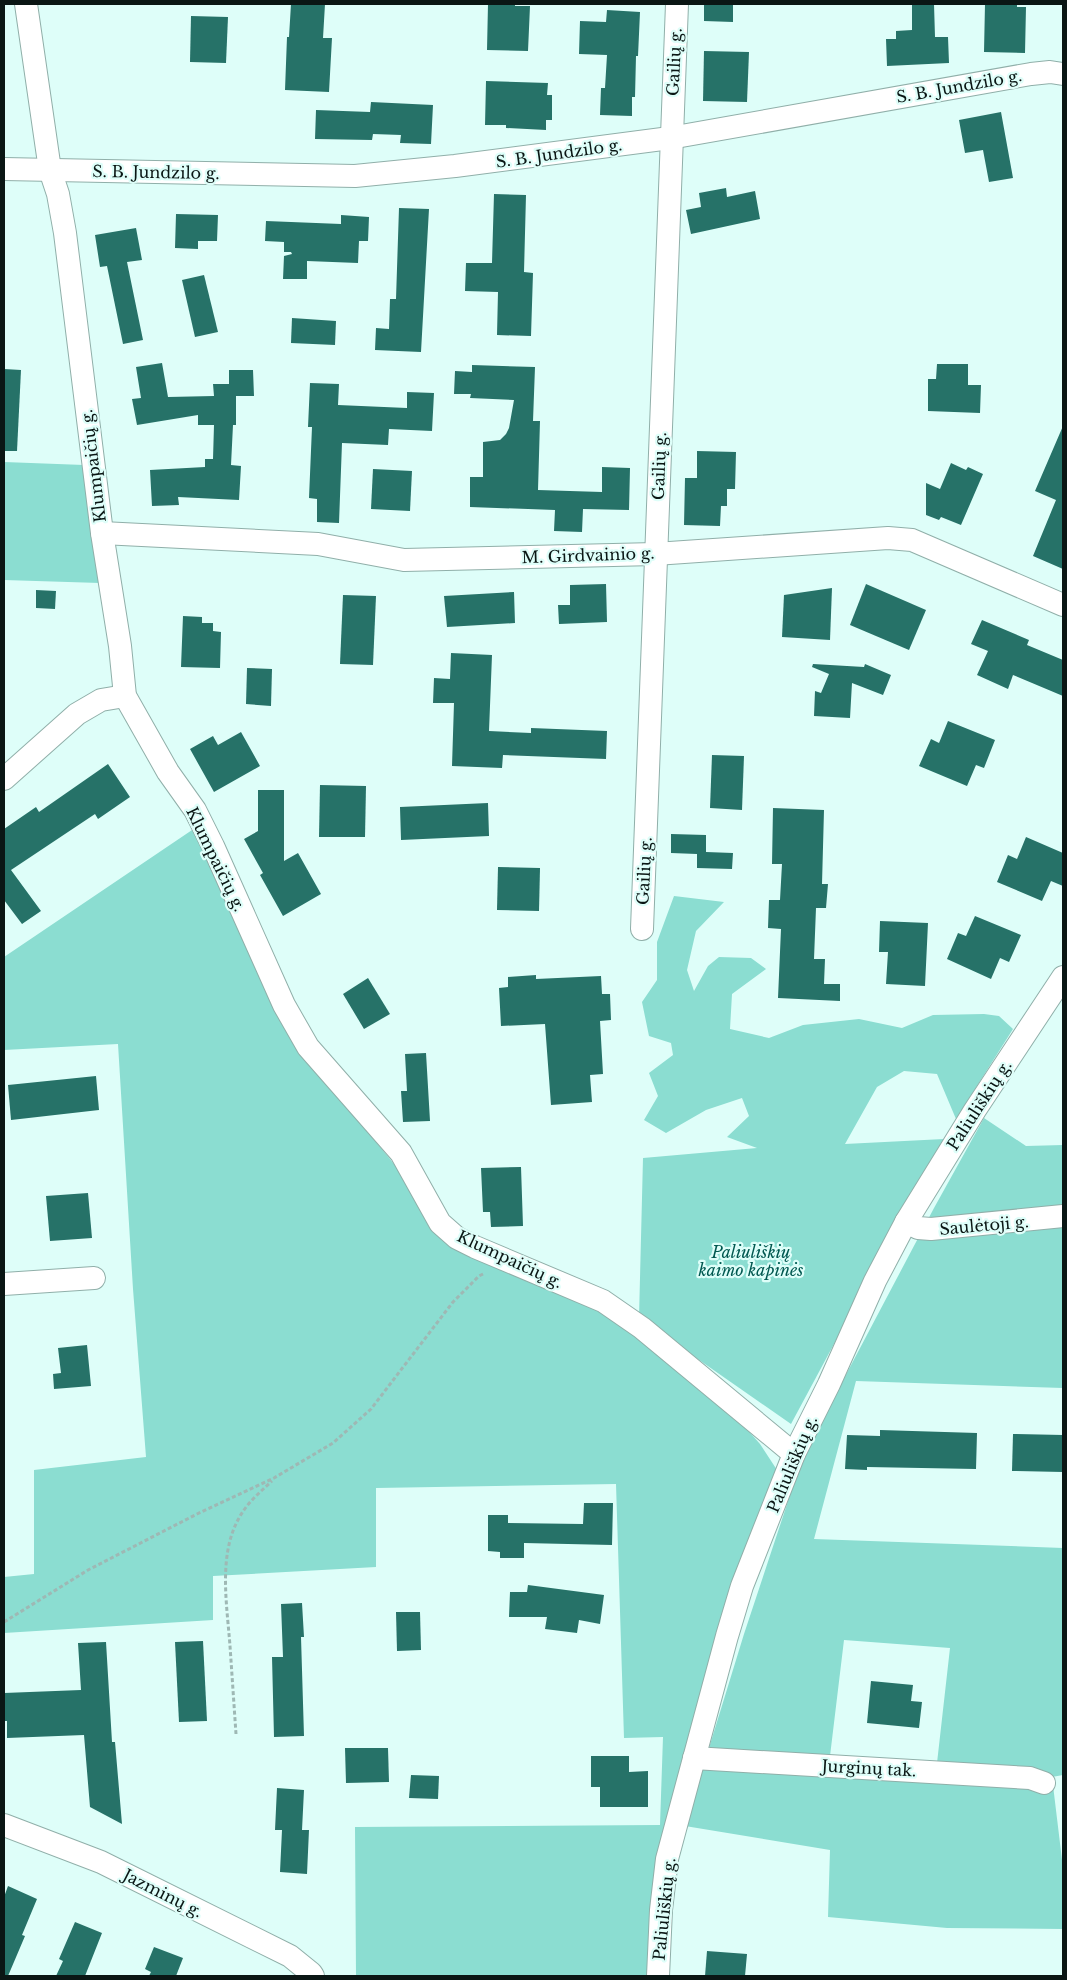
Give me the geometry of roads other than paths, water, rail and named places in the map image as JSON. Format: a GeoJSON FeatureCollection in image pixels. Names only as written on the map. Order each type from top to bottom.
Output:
{"type":"FeatureCollection","features":[{"type":"Feature","properties":{"kind":"street","name":"Klumpaičių g."},"geometry":{"type":"LineString","coordinates":[[26,4],[50,170],[58,194],[65,233],[102,533],[120,646],[125,696],[168,772],[194,810],[210,839],[284,1004],[308,1048],[401,1153],[440,1223],[457,1238],[510,1263],[603,1301],[642,1328],[794,1454]]}},
{"type":"Feature","properties":{"kind":"street","name":"Gailių g."},"geometry":{"type":"LineString","coordinates":[[642,929],[670,138],[677,4]]}},
{"type":"Feature","properties":{"kind":"street","name":"S. B. Jundzilo g."},"geometry":{"type":"LineString","coordinates":[[4,168],[355,176],[455,166],[670,138],[1031,74],[1050,72],[1063,74]]}},
{"type":"Feature","properties":{"kind":"street","name":"M. Girdvainio g."},"geometry":{"type":"LineString","coordinates":[[102,533],[318,544],[404,560],[655,554],[888,538],[912,540],[1063,605]]}},
{"type":"Feature","properties":{"kind":"street"},"geometry":{"type":"LineString","coordinates":[[4,779],[77,714],[101,700],[125,696]]}},
{"type":"Feature","properties":{"kind":"street","name":"Paliuliškių g."},"geometry":{"type":"LineString","coordinates":[[658,1976],[661,1910],[667,1859],[742,1586],[794,1454],[875,1281],[906,1222],[975,1110],[1063,978]]}},
{"type":"Feature","properties":{"kind":"street","name":"Saulėtoji g."},"geometry":{"type":"LineString","coordinates":[[906,1222],[918,1228],[931,1229],[1063,1216]]}},
{"type":"Feature","properties":{"kind":"street"},"geometry":{"type":"LineString","coordinates":[[4,1284],[94,1278]]}},
{"type":"Feature","properties":{"kind":"street","name":"Jurginų tak."},"geometry":{"type":"LineString","coordinates":[[694,1758],[1030,1778],[1044,1783]]}},
{"type":"Feature","properties":{"kind":"street","name":"Jazminų g."},"geometry":{"type":"LineString","coordinates":[[4,1825],[101,1862],[290,1956],[311,1972],[313,1976]]}},
{"type":"Feature","properties":{"kind":"park label","name":"Paliuliškių kaimo kapinės"},"geometry":{"type":"Point","coordinates":[751,1261]}}]}
